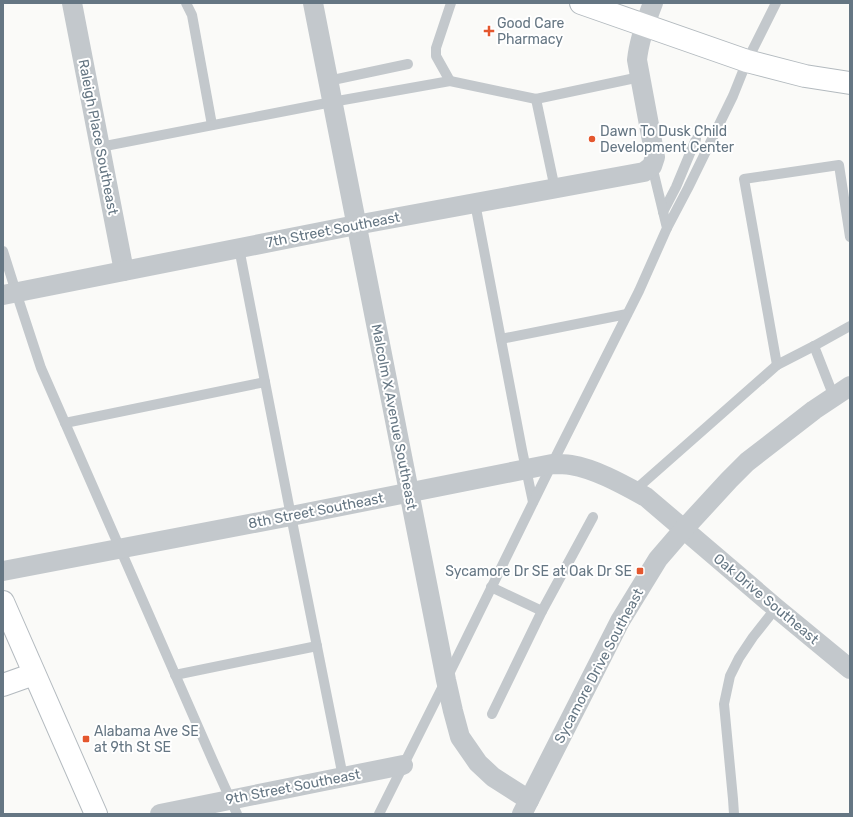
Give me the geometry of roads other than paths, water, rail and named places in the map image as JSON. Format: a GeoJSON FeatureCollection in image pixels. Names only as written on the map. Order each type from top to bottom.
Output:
{"type":"FeatureCollection","features":[{"type":"Feature","properties":{"kind":"main road"},"geometry":{"type":"LineString","coordinates":[[592,5],[747,61],[805,76],[850,83]]}},
{"type":"Feature","properties":{"kind":"main road"},"geometry":{"type":"LineString","coordinates":[[3,602],[96,814]]}},
{"type":"Feature","properties":{"kind":"main road"},"geometry":{"type":"LineString","coordinates":[[3,685],[34,674]]}},
{"type":"Feature","properties":{"kind":"street","name":"Raleigh Place Southeast"},"geometry":{"type":"LineString","coordinates":[[72,3],[124,271]]}},
{"type":"Feature","properties":{"kind":"street","name":"Malcolm X Avenue Southeast"},"geometry":{"type":"LineString","coordinates":[[313,3],[446,680],[460,737],[478,763],[525,807]]}},
{"type":"Feature","properties":{"kind":"street"},"geometry":{"type":"LineString","coordinates":[[653,3],[645,25],[637,60],[653,162]]}},
{"type":"Feature","properties":{"kind":"street","name":"7th Street Southeast"},"geometry":{"type":"LineString","coordinates":[[9,294],[356,225],[644,172],[653,162]]}},
{"type":"Feature","properties":{"kind":"street","name":"Sycamore Drive Southeast"},"geometry":{"type":"LineString","coordinates":[[525,807],[620,621],[658,559],[747,462],[814,410],[842,392]]}},
{"type":"Feature","properties":{"kind":"street","name":"8th Street Southeast"},"geometry":{"type":"LineString","coordinates":[[3,571],[552,464],[572,465],[590,470],[613,480],[646,498],[683,530]]}},
{"type":"Feature","properties":{"kind":"street","name":"Oak Drive Southeast"},"geometry":{"type":"LineString","coordinates":[[683,530],[850,669]]}},
{"type":"Feature","properties":{"kind":"street","name":"9th Street Southeast"},"geometry":{"type":"LineString","coordinates":[[160,814],[234,807],[343,777],[403,765]]}},
{"type":"Feature","properties":{"kind":"lane"},"geometry":{"type":"LineString","coordinates":[[186,3],[192,15],[212,125]]}},
{"type":"Feature","properties":{"kind":"lane"},"geometry":{"type":"LineString","coordinates":[[450,80],[438,60],[436,48],[451,3]]}},
{"type":"Feature","properties":{"kind":"lane"},"geometry":{"type":"LineString","coordinates":[[379,814],[639,291],[667,228],[729,104],[747,61],[776,3]]}},
{"type":"Feature","properties":{"kind":"lane"},"geometry":{"type":"LineString","coordinates":[[328,82],[408,64]]}},
{"type":"Feature","properties":{"kind":"lane"},"geometry":{"type":"LineString","coordinates":[[100,147],[450,80],[536,99],[640,77]]}},
{"type":"Feature","properties":{"kind":"lane"},"geometry":{"type":"LineString","coordinates":[[536,99],[555,189]]}},
{"type":"Feature","properties":{"kind":"lane"},"geometry":{"type":"LineString","coordinates":[[663,212],[676,187],[696,139]]}},
{"type":"Feature","properties":{"kind":"lane"},"geometry":{"type":"LineString","coordinates":[[653,162],[667,228]]}},
{"type":"Feature","properties":{"kind":"lane"},"geometry":{"type":"LineString","coordinates":[[777,364],[744,180],[839,165],[850,237]]}},
{"type":"Feature","properties":{"kind":"lane"},"geometry":{"type":"LineString","coordinates":[[475,203],[533,502]]}},
{"type":"Feature","properties":{"kind":"lane"},"geometry":{"type":"LineString","coordinates":[[239,248],[343,777]]}},
{"type":"Feature","properties":{"kind":"lane"},"geometry":{"type":"LineString","coordinates":[[3,251],[9,294],[234,807]]}},
{"type":"Feature","properties":{"kind":"lane"},"geometry":{"type":"LineString","coordinates":[[501,339],[627,314]]}},
{"type":"Feature","properties":{"kind":"lane"},"geometry":{"type":"LineString","coordinates":[[634,491],[777,364],[850,326]]}},
{"type":"Feature","properties":{"kind":"lane"},"geometry":{"type":"LineString","coordinates":[[814,346],[842,392]]}},
{"type":"Feature","properties":{"kind":"lane"},"geometry":{"type":"LineString","coordinates":[[65,423],[265,382]]}},
{"type":"Feature","properties":{"kind":"lane"},"geometry":{"type":"LineString","coordinates":[[492,714],[542,611],[593,517]]}},
{"type":"Feature","properties":{"kind":"lane"},"geometry":{"type":"LineString","coordinates":[[491,587],[542,611]]}},
{"type":"Feature","properties":{"kind":"lane"},"geometry":{"type":"LineString","coordinates":[[734,814],[724,704],[730,676],[739,658],[753,637],[776,608]]}},
{"type":"Feature","properties":{"kind":"lane"},"geometry":{"type":"LineString","coordinates":[[175,675],[317,646]]}},
{"type":"Feature","properties":{"kind":"place","name":"Good Care Pharmacy"},"geometry":{"type":"Point","coordinates":[489,31]}},
{"type":"Feature","properties":{"kind":"place","name":"Dawn To Dusk Child Development Center"},"geometry":{"type":"Point","coordinates":[592,139]}},
{"type":"Feature","properties":{"kind":"place","name":"Sycamore Dr SE at Oak Dr SE"},"geometry":{"type":"Point","coordinates":[640,571]}},
{"type":"Feature","properties":{"kind":"place","name":"Alabama Ave SE at 9th St SE"},"geometry":{"type":"Point","coordinates":[86,739]}}]}
